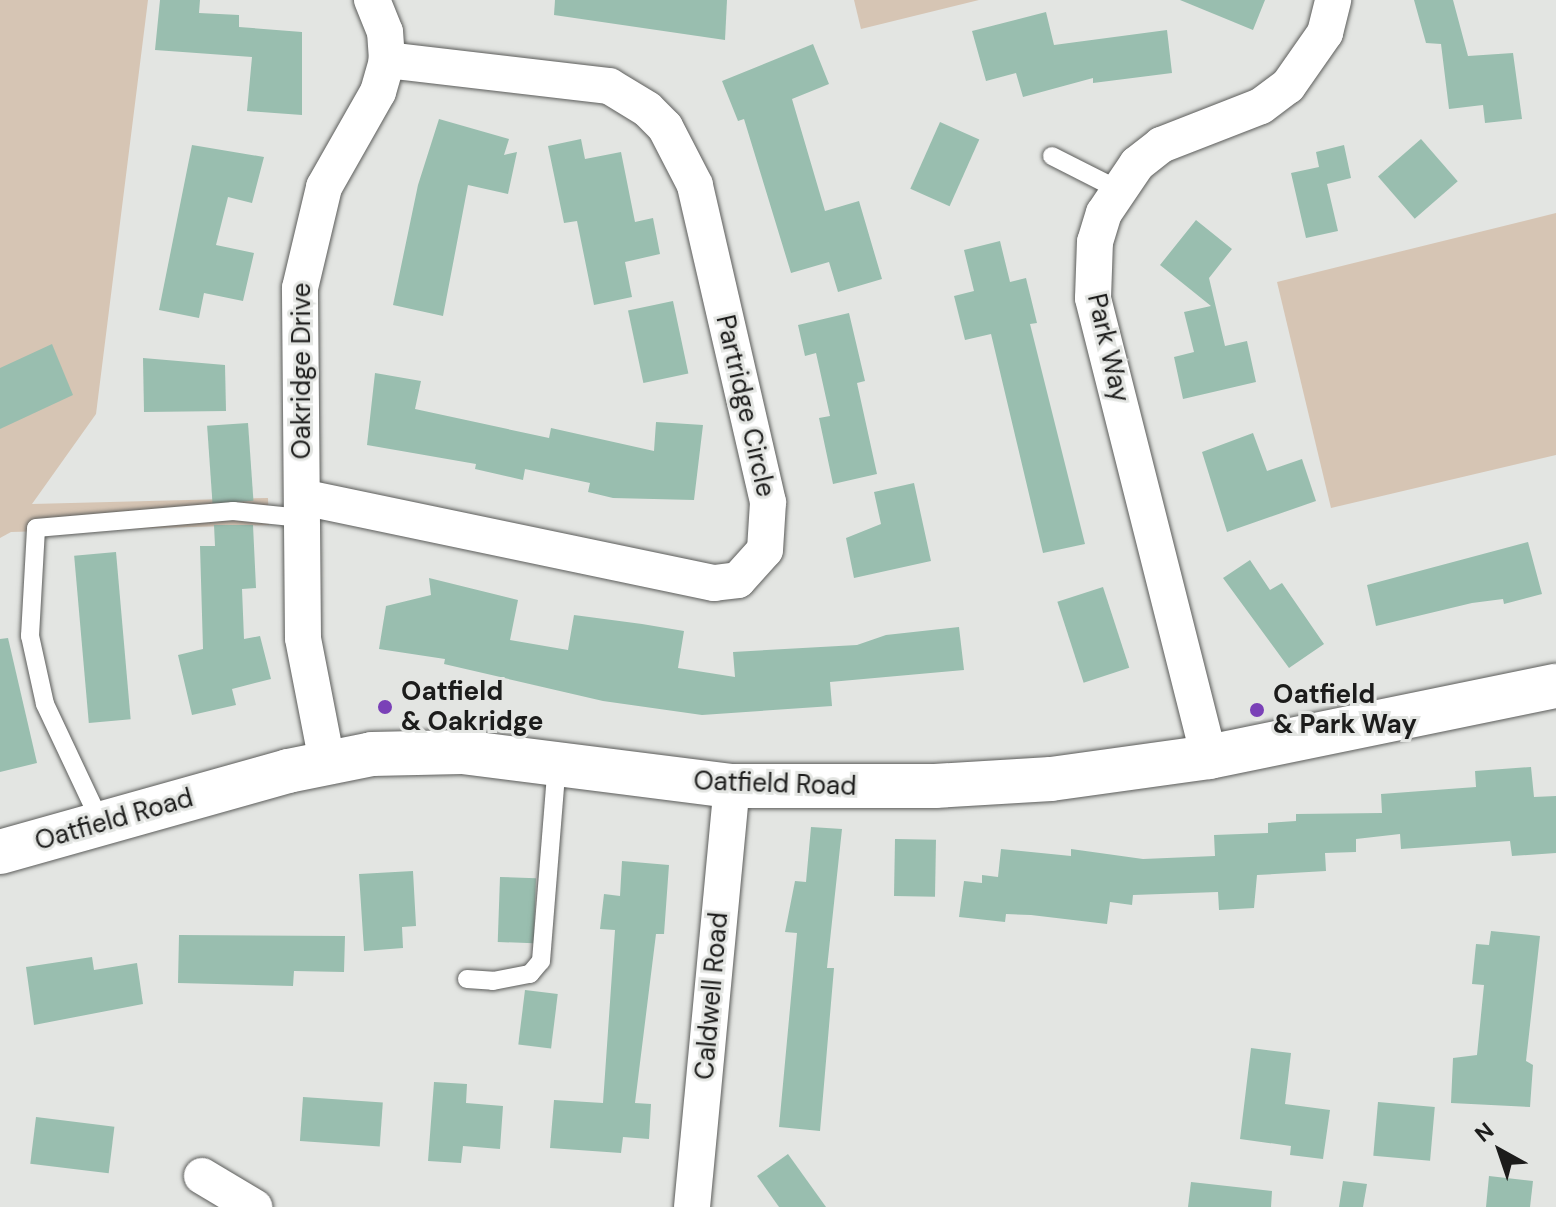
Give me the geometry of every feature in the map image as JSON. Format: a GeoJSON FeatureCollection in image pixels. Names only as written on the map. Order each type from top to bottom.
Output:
{"type":"FeatureCollection","features":[{"type":"Feature","properties":{"kind":"main road","name":"Oatfield Road"},"geometry":{"type":"LineString","coordinates":[[0,852],[327,762],[427,751],[732,786],[1022,781],[1209,757],[1556,686]]}},
{"type":"Feature","properties":{"kind":"street","name":"Oakridge Drive"},"geometry":{"type":"LineString","coordinates":[[327,762],[303,638],[300,288],[305,251],[324,187],[378,92],[387,60],[385,32],[372,0]]}},
{"type":"Feature","properties":{"kind":"street","name":"Park Way"},"geometry":{"type":"LineString","coordinates":[[1209,757],[1093,298],[1095,242],[1117,189],[1161,145],[1261,106],[1288,86],[1325,33],[1333,0]]}},
{"type":"Feature","properties":{"kind":"street","name":"Partridge Circle"},"geometry":{"type":"LineString","coordinates":[[302,508],[714,583],[738,580],[765,550],[768,502],[695,185],[665,127],[609,86],[387,60]]}},
{"type":"Feature","properties":{"kind":"street","name":"Caldwell Road"},"geometry":{"type":"LineString","coordinates":[[692,1207],[732,786]]}},
{"type":"Feature","properties":{"kind":"street"},"geometry":{"type":"LineString","coordinates":[[202,1176],[254,1207]]}},
{"type":"Feature","properties":{"kind":"lane"},"geometry":{"type":"LineString","coordinates":[[1052,156],[1117,189]]}},
{"type":"Feature","properties":{"kind":"lane"},"geometry":{"type":"LineString","coordinates":[[101,823],[42,690],[30,636],[36,528],[302,508]]}},
{"type":"Feature","properties":{"kind":"lane"},"geometry":{"type":"LineString","coordinates":[[467,979],[493,981],[530,974],[541,961],[557,764]]}},
{"type":"Feature","properties":{"kind":"shaded area"},"geometry":{"type":"Polygon","coordinates":[[[0,0],[148,0],[96,414],[32,504],[268,498],[269,525],[11,532],[0,538],[0,0]]]}},
{"type":"Feature","properties":{"kind":"shaded area"},"geometry":{"type":"Polygon","coordinates":[[[854,0],[979,0],[861,29],[854,0]]]}},
{"type":"Feature","properties":{"kind":"shaded area"},"geometry":{"type":"Polygon","coordinates":[[[1556,213],[1556,455],[1331,508],[1277,282],[1556,213]]]}},
{"type":"Feature","properties":{"kind":"building"},"geometry":{"type":"Polygon","coordinates":[[[160,0],[200,0],[199,13],[239,15],[239,27],[302,32],[302,115],[247,111],[252,57],[155,50],[160,0]]]}},
{"type":"Feature","properties":{"kind":"building"},"geometry":{"type":"Polygon","coordinates":[[[555,0],[727,0],[725,40],[554,15],[555,0]]]}},
{"type":"Feature","properties":{"kind":"building"},"geometry":{"type":"Polygon","coordinates":[[[1180,0],[1265,0],[1253,30],[1180,0]]]}},
{"type":"Feature","properties":{"kind":"building"},"geometry":{"type":"Polygon","coordinates":[[[1414,0],[1453,0],[1468,56],[1513,53],[1522,119],[1485,123],[1483,105],[1449,109],[1441,44],[1426,43],[1414,0]]]}},
{"type":"Feature","properties":{"kind":"building"},"geometry":{"type":"Polygon","coordinates":[[[1046,12],[1054,45],[1167,30],[1172,73],[1093,83],[1093,78],[1023,97],[1016,73],[986,81],[972,31],[1046,12]]]}},
{"type":"Feature","properties":{"kind":"building"},"geometry":{"type":"Polygon","coordinates":[[[813,44],[829,84],[792,99],[825,211],[859,201],[882,279],[838,292],[829,262],[791,273],[744,119],[738,121],[722,81],[813,44]]]}},
{"type":"Feature","properties":{"kind":"building"},"geometry":{"type":"Polygon","coordinates":[[[439,119],[509,139],[504,155],[517,152],[508,194],[468,185],[443,316],[393,305],[418,185],[439,119]]]}},
{"type":"Feature","properties":{"kind":"building"},"geometry":{"type":"Polygon","coordinates":[[[940,122],[979,139],[950,206],[910,189],[940,122]]]}},
{"type":"Feature","properties":{"kind":"building"},"geometry":{"type":"Polygon","coordinates":[[[581,139],[585,159],[621,152],[635,222],[653,218],[660,254],[625,262],[632,297],[594,305],[577,221],[564,223],[548,146],[581,139]]]}},
{"type":"Feature","properties":{"kind":"building"},"geometry":{"type":"Polygon","coordinates":[[[1421,139],[1458,181],[1415,219],[1378,176],[1421,139]]]}},
{"type":"Feature","properties":{"kind":"building"},"geometry":{"type":"Polygon","coordinates":[[[192,145],[264,157],[252,203],[228,197],[216,245],[254,253],[243,301],[204,293],[199,318],[159,310],[192,145]]]}},
{"type":"Feature","properties":{"kind":"building"},"geometry":{"type":"Polygon","coordinates":[[[1344,145],[1351,178],[1327,184],[1338,231],[1306,238],[1291,173],[1319,167],[1316,152],[1344,145]]]}},
{"type":"Feature","properties":{"kind":"building"},"geometry":{"type":"Polygon","coordinates":[[[1196,220],[1232,249],[1209,278],[1225,346],[1247,341],[1256,382],[1183,399],[1174,357],[1194,352],[1184,312],[1211,306],[1160,265],[1196,220]]]}},
{"type":"Feature","properties":{"kind":"building"},"geometry":{"type":"Polygon","coordinates":[[[1000,241],[1010,282],[1026,278],[1037,323],[1030,324],[1085,544],[1043,553],[991,334],[965,340],[954,296],[974,291],[964,250],[1000,241]]]}},
{"type":"Feature","properties":{"kind":"building"},"geometry":{"type":"Polygon","coordinates":[[[673,301],[688,373],[643,383],[628,311],[673,301]]]}},
{"type":"Feature","properties":{"kind":"building"},"geometry":{"type":"Polygon","coordinates":[[[849,313],[865,381],[857,383],[877,474],[833,484],[819,418],[830,416],[816,353],[805,356],[798,325],[849,313]]]}},
{"type":"Feature","properties":{"kind":"building"},"geometry":{"type":"Polygon","coordinates":[[[52,344],[73,395],[0,429],[0,368],[52,344]]]}},
{"type":"Feature","properties":{"kind":"building"},"geometry":{"type":"Polygon","coordinates":[[[143,358],[225,365],[226,411],[144,412],[143,358]]]}},
{"type":"Feature","properties":{"kind":"building"},"geometry":{"type":"Polygon","coordinates":[[[375,373],[421,381],[415,409],[549,438],[551,428],[654,451],[656,422],[703,425],[694,500],[613,498],[588,492],[590,483],[525,469],[523,480],[475,469],[476,464],[367,445],[375,373]]]}},
{"type":"Feature","properties":{"kind":"building"},"geometry":{"type":"Polygon","coordinates":[[[248,423],[253,501],[213,504],[207,426],[248,423]]]}},
{"type":"Feature","properties":{"kind":"building"},"geometry":{"type":"Polygon","coordinates":[[[1253,433],[1267,471],[1302,459],[1316,501],[1227,532],[1202,452],[1253,433]]]}},
{"type":"Feature","properties":{"kind":"building"},"geometry":{"type":"Polygon","coordinates":[[[914,483],[931,561],[854,578],[846,538],[881,524],[874,492],[914,483]]]}},
{"type":"Feature","properties":{"kind":"building"},"geometry":{"type":"Polygon","coordinates":[[[214,525],[253,525],[256,588],[242,589],[244,639],[260,636],[271,679],[232,689],[236,705],[192,715],[178,655],[203,649],[200,546],[215,546],[214,525]]]}},
{"type":"Feature","properties":{"kind":"building"},"geometry":{"type":"Polygon","coordinates":[[[1528,542],[1542,594],[1504,604],[1503,599],[1472,603],[1376,626],[1367,585],[1528,542]]]}},
{"type":"Feature","properties":{"kind":"building"},"geometry":{"type":"Polygon","coordinates":[[[116,552],[131,719],[89,723],[74,556],[116,552]]]}},
{"type":"Feature","properties":{"kind":"building"},"geometry":{"type":"Polygon","coordinates":[[[1250,560],[1270,590],[1282,583],[1324,644],[1289,668],[1223,578],[1250,560]]]}},
{"type":"Feature","properties":{"kind":"building"},"geometry":{"type":"Polygon","coordinates":[[[429,578],[518,600],[510,640],[568,650],[574,615],[642,624],[684,631],[678,668],[735,677],[733,652],[857,645],[886,635],[959,627],[964,670],[830,682],[832,706],[702,715],[603,701],[444,664],[445,659],[379,649],[386,606],[431,595],[429,578]]]}},
{"type":"Feature","properties":{"kind":"building"},"geometry":{"type":"Polygon","coordinates":[[[1103,587],[1129,668],[1084,683],[1057,602],[1103,587]]]}},
{"type":"Feature","properties":{"kind":"building"},"geometry":{"type":"Polygon","coordinates":[[[8,638],[37,763],[0,772],[0,639],[8,638]]]}},
{"type":"Feature","properties":{"kind":"building"},"geometry":{"type":"Polygon","coordinates":[[[1531,767],[1534,797],[1556,796],[1556,853],[1512,856],[1510,841],[1401,849],[1400,834],[1356,839],[1356,852],[1325,853],[1326,871],[1257,875],[1254,908],[1219,910],[1218,892],[1133,895],[1132,905],[1110,902],[1107,924],[1031,915],[1006,914],[1005,922],[959,917],[964,881],[982,883],[982,875],[998,877],[1001,849],[1071,856],[1071,849],[1143,859],[1215,856],[1214,835],[1268,833],[1268,823],[1296,821],[1296,814],[1382,813],[1381,794],[1476,787],[1475,771],[1531,767]]]}},
{"type":"Feature","properties":{"kind":"building"},"geometry":{"type":"Polygon","coordinates":[[[811,827],[842,829],[827,968],[834,968],[820,1131],[779,1127],[797,933],[785,932],[795,881],[806,882],[811,827]]]}},
{"type":"Feature","properties":{"kind":"building"},"geometry":{"type":"Polygon","coordinates":[[[895,839],[936,840],[935,897],[894,896],[895,839]]]}},
{"type":"Feature","properties":{"kind":"building"},"geometry":{"type":"Polygon","coordinates":[[[622,861],[669,865],[664,934],[656,934],[635,1103],[651,1104],[649,1139],[623,1137],[621,1153],[550,1148],[554,1100],[603,1103],[615,930],[600,929],[604,894],[620,896],[622,861]]]}},
{"type":"Feature","properties":{"kind":"building"},"geometry":{"type":"Polygon","coordinates":[[[413,871],[416,926],[402,927],[403,948],[364,951],[359,874],[413,871]]]}},
{"type":"Feature","properties":{"kind":"building"},"geometry":{"type":"Polygon","coordinates":[[[500,877],[536,878],[534,943],[498,942],[500,877]]]}},
{"type":"Feature","properties":{"kind":"building"},"geometry":{"type":"Polygon","coordinates":[[[1491,931],[1540,936],[1526,1061],[1533,1065],[1530,1107],[1451,1103],[1453,1058],[1477,1055],[1484,985],[1472,984],[1476,944],[1489,945],[1491,931]]]}},
{"type":"Feature","properties":{"kind":"building"},"geometry":{"type":"Polygon","coordinates":[[[179,935],[345,936],[344,972],[294,971],[293,986],[178,983],[179,935]]]}},
{"type":"Feature","properties":{"kind":"building"},"geometry":{"type":"Polygon","coordinates":[[[92,957],[94,970],[137,963],[143,1004],[34,1025],[26,967],[92,957]]]}},
{"type":"Feature","properties":{"kind":"building"},"geometry":{"type":"Polygon","coordinates":[[[525,990],[558,994],[551,1049],[518,1045],[525,990]]]}},
{"type":"Feature","properties":{"kind":"building"},"geometry":{"type":"Polygon","coordinates":[[[1251,1048],[1291,1053],[1285,1104],[1330,1110],[1323,1159],[1290,1155],[1291,1146],[1240,1139],[1251,1048]]]}},
{"type":"Feature","properties":{"kind":"building"},"geometry":{"type":"Polygon","coordinates":[[[434,1082],[467,1084],[466,1103],[503,1106],[500,1149],[463,1146],[461,1163],[428,1161],[434,1082]]]}},
{"type":"Feature","properties":{"kind":"building"},"geometry":{"type":"Polygon","coordinates":[[[303,1097],[383,1103],[380,1146],[300,1141],[303,1097]]]}},
{"type":"Feature","properties":{"kind":"building"},"geometry":{"type":"Polygon","coordinates":[[[1378,1102],[1435,1107],[1430,1161],[1373,1156],[1378,1102]]]}},
{"type":"Feature","properties":{"kind":"building"},"geometry":{"type":"Polygon","coordinates":[[[36,1117],[114,1127],[109,1173],[30,1164],[36,1117]]]}},
{"type":"Feature","properties":{"kind":"building"},"geometry":{"type":"Polygon","coordinates":[[[788,1154],[826,1207],[779,1207],[757,1176],[788,1154]]]}},
{"type":"Feature","properties":{"kind":"building"},"geometry":{"type":"Polygon","coordinates":[[[1489,1176],[1533,1181],[1530,1207],[1486,1207],[1489,1176]]]}},
{"type":"Feature","properties":{"kind":"building"},"geometry":{"type":"Polygon","coordinates":[[[1343,1181],[1367,1184],[1363,1207],[1339,1207],[1343,1181]]]}},
{"type":"Feature","properties":{"kind":"building"},"geometry":{"type":"Polygon","coordinates":[[[1191,1182],[1272,1191],[1271,1207],[1188,1207],[1191,1182]]]}},
{"type":"Feature","properties":{"kind":"place","name":"Oatfield & Oakridge"},"geometry":{"type":"Point","coordinates":[385,707]}},
{"type":"Feature","properties":{"kind":"place","name":"Oatfield & Park Way"},"geometry":{"type":"Point","coordinates":[1257,710]}}]}
